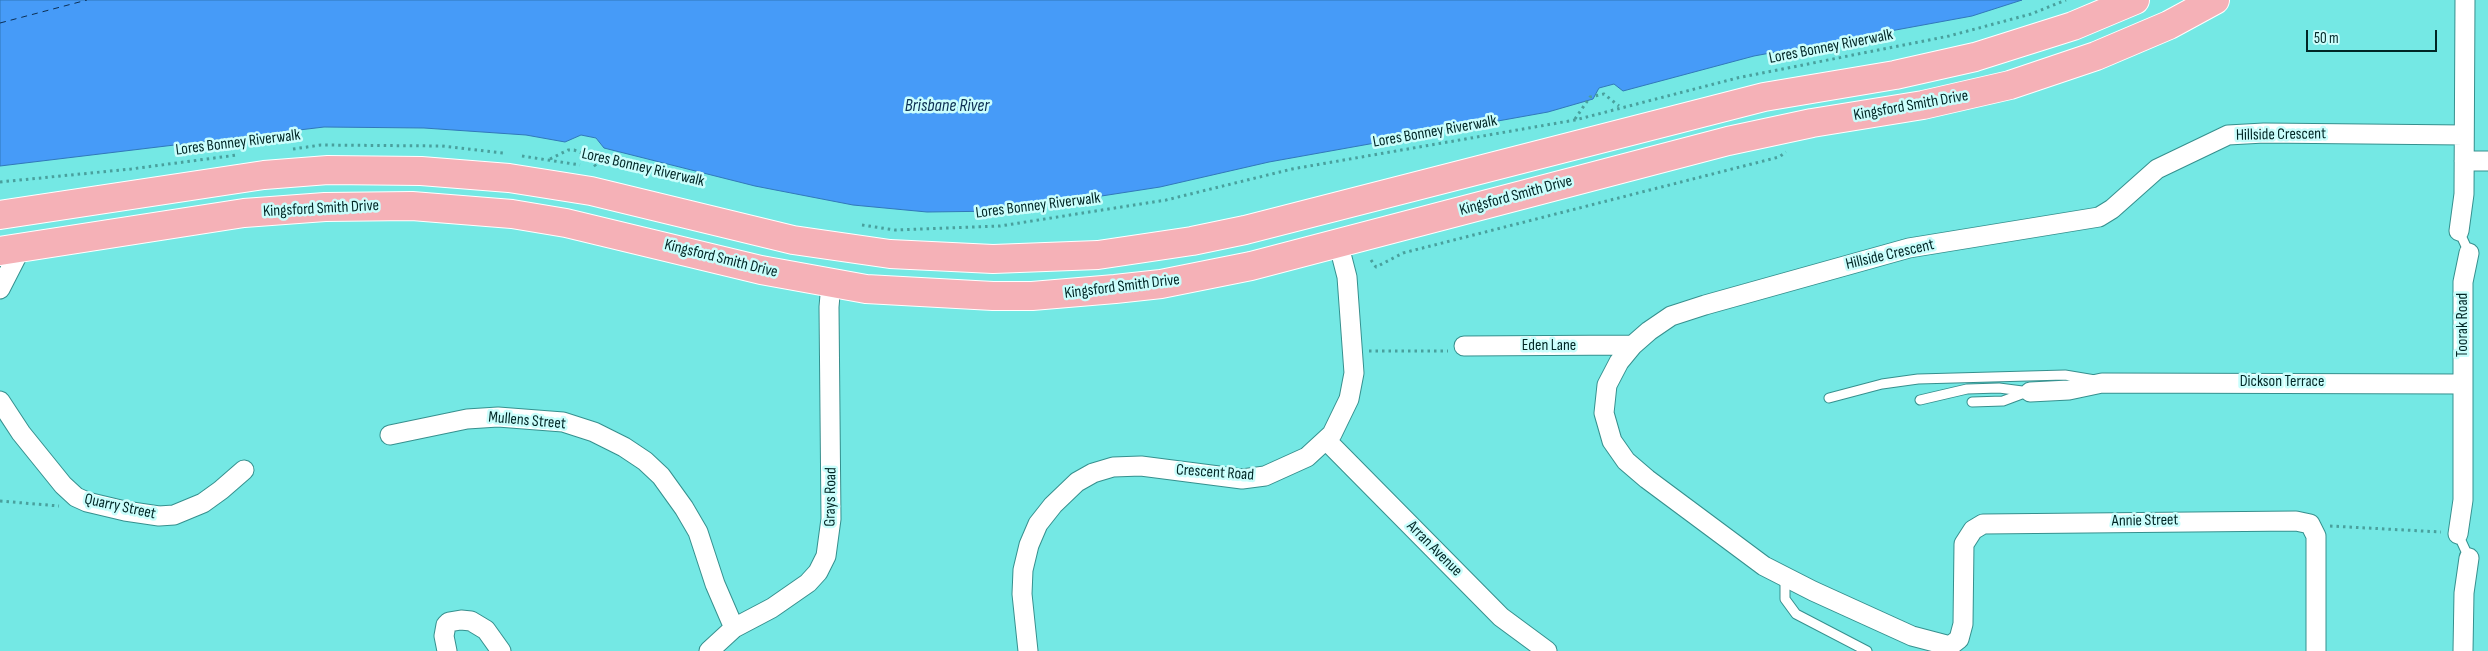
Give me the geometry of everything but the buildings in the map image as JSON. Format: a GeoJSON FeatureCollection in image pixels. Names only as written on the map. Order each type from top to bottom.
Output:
{"type":"FeatureCollection","features":[{"type":"Feature","properties":{"kind":"highway","name":"Kingsford Smith Drive"},"geometry":{"type":"LineString","coordinates":[[0,215],[264,175],[328,170],[421,171],[509,178],[591,191],[793,240],[890,254],[993,259],[1098,255],[1192,241],[1245,230],[1764,96],[1895,74],[1975,57],[2073,26],[2135,0]]}},
{"type":"Feature","properties":{"kind":"highway","name":"Kingsford Smith Drive"},"geometry":{"type":"LineString","coordinates":[[10,250],[244,213],[325,207],[412,206],[512,214],[566,223],[761,270],[866,289],[951,295],[1070,294],[1160,284],[1251,266],[1728,141],[1812,123],[1923,105],[2010,85],[2104,53],[2169,25],[2215,0]]}},
{"type":"Feature","properties":{"kind":"street","name":"Toorak Road"},"geometry":{"type":"LineString","coordinates":[[2459,231],[2464,208],[2465,0]]}},
{"type":"Feature","properties":{"kind":"street","name":"Hillside Crescent"},"geometry":{"type":"LineString","coordinates":[[1955,645],[1946,645],[1912,636],[1785,578],[1764,566],[1634,469],[1616,447],[1605,420],[1605,393],[1614,371],[1633,345],[1658,324],[1680,313],[1909,248],[2099,217],[2112,209],[2157,169],[2228,136],[2257,133],[2464,135]]}},
{"type":"Feature","properties":{"kind":"street"},"geometry":{"type":"LineString","coordinates":[[2464,161],[2488,161]]}},
{"type":"Feature","properties":{"kind":"street","name":"Crescent Road"},"geometry":{"type":"LineString","coordinates":[[1028,651],[1022,594],[1023,570],[1029,545],[1038,524],[1077,482],[1093,473],[1113,467],[1141,466],[1242,479],[1265,476],[1307,457],[1327,441],[1345,409],[1351,392],[1354,372],[1347,277],[1338,242]]}},
{"type":"Feature","properties":{"kind":"street"},"geometry":{"type":"LineString","coordinates":[[0,289],[10,250]]}},
{"type":"Feature","properties":{"kind":"street","name":"Toorak Road"},"geometry":{"type":"LineString","coordinates":[[2451,533],[2463,500],[2463,282],[2469,252]]}},
{"type":"Feature","properties":{"kind":"street","name":"Grays Road"},"geometry":{"type":"LineString","coordinates":[[709,651],[734,628],[772,608],[808,583],[821,566],[827,550],[831,519],[829,307],[831,283]]}},
{"type":"Feature","properties":{"kind":"street","name":"Eden Lane"},"geometry":{"type":"LineString","coordinates":[[1460,349],[1633,345]]}},
{"type":"Feature","properties":{"kind":"street","name":"Dickson Terrace"},"geometry":{"type":"LineString","coordinates":[[2030,392],[2068,390],[2102,383],[2462,384]]}},
{"type":"Feature","properties":{"kind":"street","name":"Quarry Street"},"geometry":{"type":"LineString","coordinates":[[0,401],[21,433],[76,497],[125,511],[170,516],[185,512],[203,503],[244,470]]}},
{"type":"Feature","properties":{"kind":"street","name":"Mullens Street"},"geometry":{"type":"LineString","coordinates":[[390,435],[467,419],[505,417],[568,424],[594,432],[624,447],[636,454],[657,472],[684,508],[698,532],[715,584],[734,628]]}},
{"type":"Feature","properties":{"kind":"street","name":"Arran Avenue"},"geometry":{"type":"LineString","coordinates":[[1327,441],[1501,617],[1547,651]]}},
{"type":"Feature","properties":{"kind":"street","name":"Annie Street"},"geometry":{"type":"LineString","coordinates":[[1955,645],[1960,637],[1963,624],[1964,544],[1973,530],[1984,524],[2289,520],[2306,522],[2314,530]]}},
{"type":"Feature","properties":{"kind":"street"},"geometry":{"type":"LineString","coordinates":[[2314,530],[2317,544],[2316,651]]}},
{"type":"Feature","properties":{"kind":"street"},"geometry":{"type":"LineString","coordinates":[[2463,651],[2464,593],[2469,558]]}},
{"type":"Feature","properties":{"kind":"street"},"geometry":{"type":"LineString","coordinates":[[447,651],[444,632],[450,622],[467,620],[486,630],[501,651]]}},
{"type":"Feature","properties":{"kind":"lane","name":"Toorak Road"},"geometry":{"type":"LineString","coordinates":[[2459,231],[2469,252]]}},
{"type":"Feature","properties":{"kind":"lane","name":"Dickson Terrace"},"geometry":{"type":"LineString","coordinates":[[1829,398],[1893,382],[1936,378],[2065,375],[2102,383]]}},
{"type":"Feature","properties":{"kind":"lane","name":"Dickson Terrace"},"geometry":{"type":"LineString","coordinates":[[1920,400],[1967,389],[1999,388],[2030,392]]}},
{"type":"Feature","properties":{"kind":"lane","name":"Dickson Terrace"},"geometry":{"type":"LineString","coordinates":[[1972,402],[2000,401],[2030,392]]}},
{"type":"Feature","properties":{"kind":"lane"},"geometry":{"type":"LineString","coordinates":[[2451,533],[2469,558]]}},
{"type":"Feature","properties":{"kind":"lane"},"geometry":{"type":"LineString","coordinates":[[1785,578],[1785,599],[1792,611],[1811,624],[1867,651]]}},
{"type":"Feature","properties":{"kind":"path","name":"Lores Bonney Riverwalk"},"geometry":{"type":"LineString","coordinates":[[856,225],[895,230],[1000,226],[1166,200],[1292,169],[1575,120],[1737,78],[1949,36],[2031,14],[2066,0]]}},
{"type":"Feature","properties":{"kind":"path"},"geometry":{"type":"LineString","coordinates":[[1575,120],[1590,97],[1604,94],[1620,107]]}},
{"type":"Feature","properties":{"kind":"path","name":"Lores Bonney Riverwalk"},"geometry":{"type":"LineString","coordinates":[[284,150],[321,145],[442,146],[510,154]]}},
{"type":"Feature","properties":{"kind":"path"},"geometry":{"type":"LineString","coordinates":[[550,159],[568,150],[574,150],[587,155],[597,168]]}},
{"type":"Feature","properties":{"kind":"path","name":"Lores Bonney Riverwalk"},"geometry":{"type":"LineString","coordinates":[[0,182],[130,170],[247,154]]}},
{"type":"Feature","properties":{"kind":"path","name":"Lores Bonney Riverwalk"},"geometry":{"type":"LineString","coordinates":[[520,155],[606,170]]}},
{"type":"Feature","properties":{"kind":"path"},"geometry":{"type":"LineString","coordinates":[[1371,260],[1376,267],[1403,253],[1779,157]]}},
{"type":"Feature","properties":{"kind":"path"},"geometry":{"type":"LineString","coordinates":[[1376,351],[1460,349]]}},
{"type":"Feature","properties":{"kind":"path"},"geometry":{"type":"LineString","coordinates":[[0,501],[66,506],[76,497]]}},
{"type":"Feature","properties":{"kind":"path"},"geometry":{"type":"LineString","coordinates":[[2314,530],[2330,526],[2451,533]]}},
{"type":"Feature","properties":{"kind":"water","name":"Brisbane River"},"geometry":{"type":"Polygon","coordinates":[[[0,0],[2022,0],[1972,16],[1754,56],[1623,91],[1614,84],[1599,88],[1593,99],[1548,112],[1269,162],[1160,187],[1004,211],[927,212],[853,205],[755,186],[604,148],[596,138],[581,135],[565,142],[526,135],[424,128],[324,127],[0,166],[0,0]]]}},
{"type":"Feature","properties":{"kind":"ferry route"},"geometry":{"type":"LineString","coordinates":[[0,23],[87,0]]}}]}
